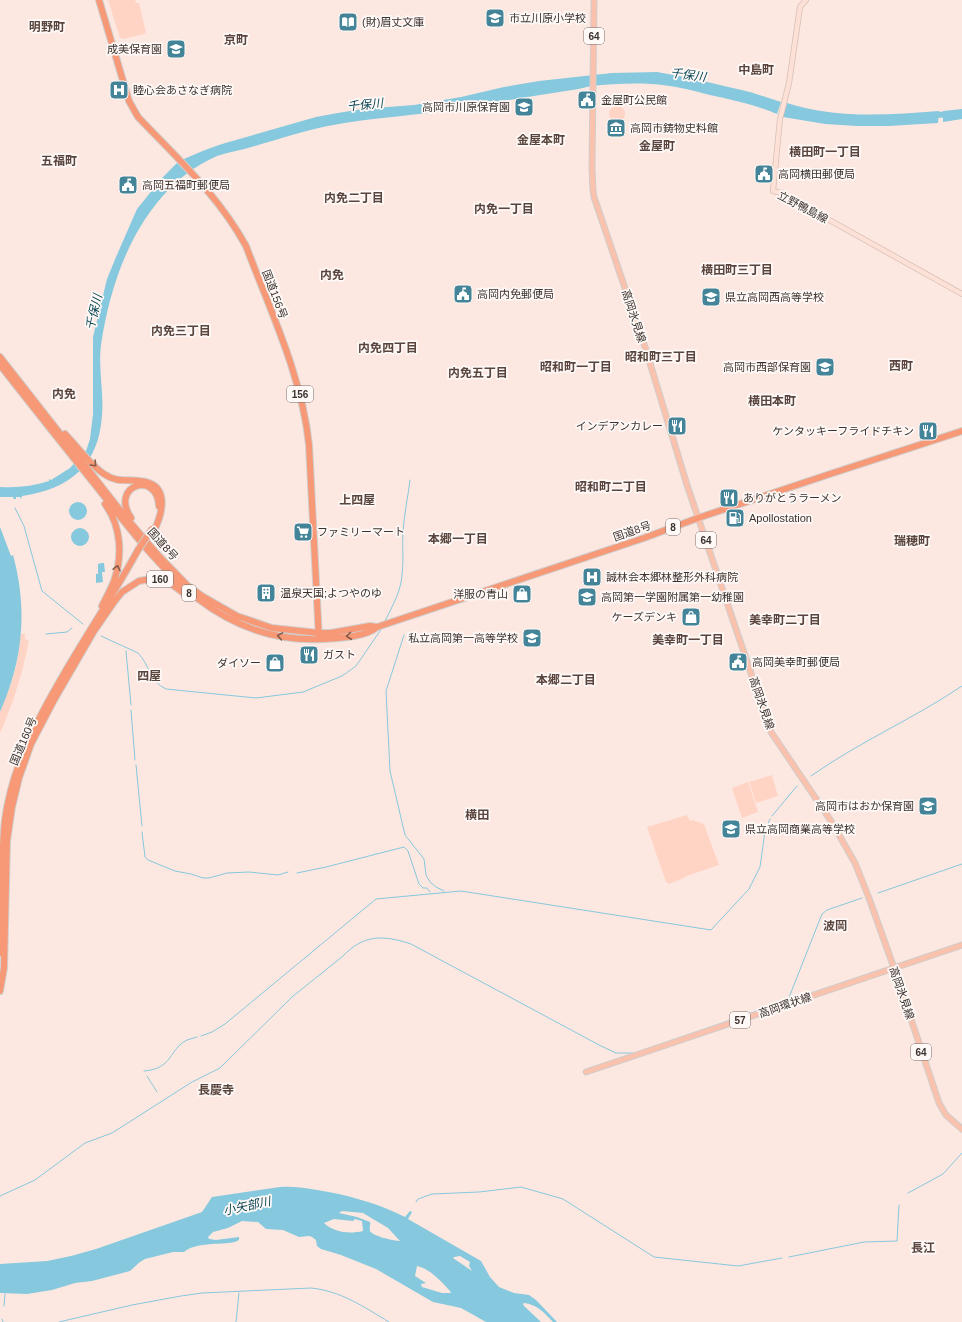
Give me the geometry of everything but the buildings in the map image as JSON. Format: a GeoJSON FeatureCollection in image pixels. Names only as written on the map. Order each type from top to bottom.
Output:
{"type":"FeatureCollection","features":[{"type":"Feature","properties":{"kind":"highway","name":"国道156号"},"geometry":{"type":"LineString","coordinates":[[99,0],[133,110],[224,210],[246,246],[301,395],[309,445],[319,636]]}},
{"type":"Feature","properties":{"kind":"highway","name":"160"},"geometry":{"type":"LineString","coordinates":[[0,357],[62,437],[104,474],[115,480],[146,482],[158,489],[162,497],[162,513],[92,630]]}},
{"type":"Feature","properties":{"kind":"highway","name":"国道8号"},"geometry":{"type":"LineString","coordinates":[[0,365],[50,429],[62,437],[96,486],[127,526],[171,576],[202,603],[238,624],[281,637],[319,636],[370,626],[381,626],[644,538],[698,518],[962,431]]}},
{"type":"Feature","properties":{"kind":"highway","name":"国道8号"},"geometry":{"type":"LineString","coordinates":[[96,486],[153,550],[188,586],[217,606],[237,616],[272,628],[319,636]]}},
{"type":"Feature","properties":{"kind":"highway","name":"160"},"geometry":{"type":"LineString","coordinates":[[92,630],[114,582],[120,557],[119,538],[116,524],[96,486]]}},
{"type":"Feature","properties":{"kind":"highway","name":"160"},"geometry":{"type":"LineString","coordinates":[[153,530],[158,514],[157,496],[147,486],[135,486],[130,490],[125,499],[126,511],[152,546],[153,550]]}},
{"type":"Feature","properties":{"kind":"highway","name":"160"},"geometry":{"type":"LineString","coordinates":[[92,630],[122,592],[139,582],[152,578],[170,583],[198,604],[220,617],[238,624]]}},
{"type":"Feature","properties":{"kind":"highway","name":"国道160号"},"geometry":{"type":"LineString","coordinates":[[0,953],[2,847],[5,819],[14,782],[25,747],[43,709],[92,630]]}},
{"type":"Feature","properties":{"kind":"highway","name":"国道160号"},"geometry":{"type":"LineString","coordinates":[[0,991],[7,841],[12,807],[19,778],[31,744],[92,630]]}},
{"type":"Feature","properties":{"kind":"main road","name":"高岡氷見線"},"geometry":{"type":"LineString","coordinates":[[594,0],[593,190],[646,350],[698,518],[771,732],[831,821],[855,863],[894,968],[939,1103],[946,1115],[962,1129]]}},
{"type":"Feature","properties":{"kind":"main road","name":"立野鴨島線"},"geometry":{"type":"LineString","coordinates":[[806,0],[800,7],[789,83],[780,117],[773,191],[781,193],[962,294]]}},
{"type":"Feature","properties":{"kind":"main road","name":"高岡環状線"},"geometry":{"type":"LineString","coordinates":[[586,1072],[962,945]]}},
{"type":"Feature","properties":{"kind":"shaded area"},"geometry":{"type":"Polygon","coordinates":[[[108,0],[135,0],[136,3],[139,3],[146,33],[123,39],[120,38],[108,0]]]}},
{"type":"Feature","properties":{"kind":"shaded area"},"geometry":{"type":"Polygon","coordinates":[[[617,106],[624,111],[625,114],[620,121],[617,122],[610,117],[609,114],[614,107],[617,106]]]}},
{"type":"Feature","properties":{"kind":"shaded area"},"geometry":{"type":"Polygon","coordinates":[[[21,634],[25,634],[25,639],[29,641],[17,688],[0,733],[0,712],[16,666],[21,634]]]}},
{"type":"Feature","properties":{"kind":"shaded area"},"geometry":{"type":"Polygon","coordinates":[[[772,775],[778,796],[756,803],[749,782],[772,775]]]}},
{"type":"Feature","properties":{"kind":"shaded area"},"geometry":{"type":"Polygon","coordinates":[[[748,782],[758,812],[742,818],[732,788],[748,782]]]}},
{"type":"Feature","properties":{"kind":"shaded area"},"geometry":{"type":"Polygon","coordinates":[[[687,815],[690,821],[692,820],[704,824],[719,865],[684,877],[669,884],[666,882],[647,827],[687,815]]]}},
{"type":"Feature","properties":{"kind":"water"},"geometry":{"type":"Polygon","coordinates":[[[657,72],[750,92],[781,102],[777,114],[744,103],[666,85],[613,84],[591,86],[445,111],[328,126],[226,153],[209,160],[194,169],[179,180],[161,198],[149,214],[129,249],[114,286],[104,325],[100,354],[102,415],[100,433],[95,448],[88,461],[79,472],[68,480],[54,487],[39,493],[22,496],[21,499],[20,497],[16,497],[16,499],[14,499],[13,497],[0,497],[0,487],[25,486],[49,481],[49,479],[51,480],[70,468],[86,451],[90,439],[93,414],[93,337],[107,279],[137,209],[162,178],[179,161],[222,144],[316,117],[332,114],[362,109],[414,105],[539,81],[612,73],[657,72]]]}},
{"type":"Feature","properties":{"kind":"water"},"geometry":{"type":"Polygon","coordinates":[[[787,103],[824,112],[843,114],[901,114],[939,111],[938,123],[889,126],[825,124],[783,117],[787,103]]]}},
{"type":"Feature","properties":{"kind":"water"},"geometry":{"type":"Polygon","coordinates":[[[962,109],[962,119],[943,122],[943,111],[962,109]]]}},
{"type":"Feature","properties":{"kind":"water"},"geometry":{"type":"Polygon","coordinates":[[[78,502],[84,505],[87,511],[84,517],[78,520],[72,517],[69,511],[72,505],[78,502]]]}},
{"type":"Feature","properties":{"kind":"water"},"geometry":{"type":"Polygon","coordinates":[[[0,527],[11,556],[13,555],[18,575],[22,615],[21,635],[14,673],[0,712],[0,527]]]}},
{"type":"Feature","properties":{"kind":"water"},"geometry":{"type":"Polygon","coordinates":[[[80,528],[86,531],[89,537],[86,543],[80,546],[74,543],[71,537],[74,531],[80,528]]]}},
{"type":"Feature","properties":{"kind":"water"},"geometry":{"type":"Polygon","coordinates":[[[104,563],[105,572],[102,572],[103,582],[96,583],[96,574],[100,573],[98,573],[98,564],[104,563]]]}},
{"type":"Feature","properties":{"kind":"water","name":"小矢部川"},"geometry":{"type":"Polygon","coordinates":[[[280,1187],[294,1187],[351,1197],[405,1217],[410,1211],[412,1212],[408,1219],[481,1261],[490,1277],[499,1287],[514,1293],[529,1295],[536,1300],[557,1322],[553,1322],[536,1307],[524,1303],[524,1306],[541,1322],[486,1322],[461,1308],[433,1302],[376,1269],[321,1249],[317,1246],[316,1240],[312,1237],[299,1237],[283,1230],[266,1229],[258,1222],[242,1221],[228,1228],[213,1232],[208,1237],[209,1239],[216,1240],[239,1237],[239,1240],[235,1242],[201,1245],[184,1252],[173,1252],[145,1259],[130,1271],[92,1281],[75,1283],[52,1290],[27,1294],[0,1293],[0,1264],[47,1261],[96,1249],[202,1212],[212,1197],[280,1187]],[[342,1211],[339,1213],[370,1222],[370,1231],[375,1235],[400,1241],[388,1228],[363,1213],[342,1211]],[[334,1219],[324,1223],[338,1231],[363,1231],[362,1221],[355,1219],[353,1221],[334,1219]],[[460,1256],[453,1258],[472,1271],[469,1266],[470,1262],[460,1256]],[[417,1266],[415,1276],[426,1283],[421,1284],[422,1287],[442,1293],[451,1293],[435,1276],[422,1268],[417,1266]]]}},
{"type":"Feature","properties":{"kind":"waterway","name":"千保川"},"geometry":{"type":"LineString","coordinates":[[932,115],[962,114]]}},
{"type":"Feature","properties":{"kind":"waterway"},"geometry":{"type":"LineString","coordinates":[[385,621],[400,587],[403,564],[404,526],[410,480]]}},
{"type":"Feature","properties":{"kind":"waterway"},"geometry":{"type":"LineString","coordinates":[[15,508],[24,526],[42,591],[83,624]]}},
{"type":"Feature","properties":{"kind":"waterway"},"geometry":{"type":"LineString","coordinates":[[46,634],[67,632],[72,628]]}},
{"type":"Feature","properties":{"kind":"waterway"},"geometry":{"type":"LineString","coordinates":[[101,636],[138,653],[142,657],[156,682],[166,689],[256,698],[303,692],[342,676],[356,666],[382,628]]}},
{"type":"Feature","properties":{"kind":"waterway"},"geometry":{"type":"LineString","coordinates":[[404,635],[386,691],[390,771],[405,835],[424,859],[426,875],[430,882],[444,891]]}},
{"type":"Feature","properties":{"kind":"waterway"},"geometry":{"type":"LineString","coordinates":[[126,651],[131,705]]}},
{"type":"Feature","properties":{"kind":"waterway"},"geometry":{"type":"LineString","coordinates":[[811,776],[848,752],[962,686]]}},
{"type":"Feature","properties":{"kind":"waterway"},"geometry":{"type":"LineString","coordinates":[[131,710],[135,760]]}},
{"type":"Feature","properties":{"kind":"waterway"},"geometry":{"type":"LineString","coordinates":[[136,765],[142,826]]}},
{"type":"Feature","properties":{"kind":"waterway"},"geometry":{"type":"LineString","coordinates":[[772,816],[797,786]]}},
{"type":"Feature","properties":{"kind":"waterway"},"geometry":{"type":"LineString","coordinates":[[201,1036],[212,1032],[225,1024],[376,899],[461,891],[711,930],[749,889],[760,867],[765,831],[770,819]]}},
{"type":"Feature","properties":{"kind":"waterway"},"geometry":{"type":"LineString","coordinates":[[142,832],[145,857],[148,860],[175,871],[203,878],[209,878],[227,873],[249,872],[278,875],[288,872]]}},
{"type":"Feature","properties":{"kind":"waterway"},"geometry":{"type":"LineString","coordinates":[[297,873],[404,847],[408,851],[419,884],[423,888],[427,888],[430,892]]}},
{"type":"Feature","properties":{"kind":"waterway"},"geometry":{"type":"LineString","coordinates":[[878,893],[962,864]]}},
{"type":"Feature","properties":{"kind":"waterway"},"geometry":{"type":"LineString","coordinates":[[762,1009],[786,1002],[788,1000],[822,914],[827,910],[862,898]]}},
{"type":"Feature","properties":{"kind":"waterway"},"geometry":{"type":"LineString","coordinates":[[0,1196],[35,1180],[85,1143],[112,1133],[192,1082],[220,1068],[292,997],[351,949],[367,940],[375,938],[392,939],[411,944],[601,1046],[616,1053],[633,1053]]}},
{"type":"Feature","properties":{"kind":"waterway"},"geometry":{"type":"LineString","coordinates":[[670,1041],[757,1011]]}},
{"type":"Feature","properties":{"kind":"waterway"},"geometry":{"type":"LineString","coordinates":[[144,1071],[160,1067],[166,1063],[181,1044],[187,1040],[197,1037]]}},
{"type":"Feature","properties":{"kind":"waterway"},"geometry":{"type":"LineString","coordinates":[[147,1076],[157,1092]]}},
{"type":"Feature","properties":{"kind":"waterway"},"geometry":{"type":"LineString","coordinates":[[908,1193],[943,1174],[962,1153]]}},
{"type":"Feature","properties":{"kind":"waterway"},"geometry":{"type":"LineString","coordinates":[[416,1202],[418,1199],[432,1194],[479,1192],[521,1187],[563,1199],[654,1257],[738,1266],[782,1258]]}},
{"type":"Feature","properties":{"kind":"waterway"},"geometry":{"type":"LineString","coordinates":[[789,1257],[864,1242],[897,1241],[899,1205]]}},
{"type":"Feature","properties":{"kind":"waterway"},"geometry":{"type":"LineString","coordinates":[[59,1322],[132,1305],[202,1293],[311,1288],[332,1292],[352,1300],[389,1322]]}},
{"type":"Feature","properties":{"kind":"waterway"},"geometry":{"type":"LineString","coordinates":[[236,1322],[239,1293]]}},
{"type":"Feature","properties":{"kind":"waterway"},"geometry":{"type":"LineString","coordinates":[[4,1306],[5,1294]]}},
{"type":"Feature","properties":{"kind":"place","name":"市立川原小学校"},"geometry":{"type":"Point","coordinates":[495,18]}},
{"type":"Feature","properties":{"kind":"place","name":"(財)眉丈文庫"},"geometry":{"type":"Point","coordinates":[348,22]}},
{"type":"Feature","properties":{"kind":"place","name":"成美保育園"},"geometry":{"type":"Point","coordinates":[176,49]}},
{"type":"Feature","properties":{"kind":"place","name":"睦心会あさなぎ病院"},"geometry":{"type":"Point","coordinates":[119,90]}},
{"type":"Feature","properties":{"kind":"place","name":"金屋町公民館"},"geometry":{"type":"Point","coordinates":[587,100]}},
{"type":"Feature","properties":{"kind":"place","name":"高岡市川原保育園"},"geometry":{"type":"Point","coordinates":[524,107]}},
{"type":"Feature","properties":{"kind":"place","name":"高岡市鋳物史料館"},"geometry":{"type":"Point","coordinates":[616,128]}},
{"type":"Feature","properties":{"kind":"place","name":"高岡横田郵便局"},"geometry":{"type":"Point","coordinates":[764,174]}},
{"type":"Feature","properties":{"kind":"place","name":"高岡五福町郵便局"},"geometry":{"type":"Point","coordinates":[128,185]}},
{"type":"Feature","properties":{"kind":"place","name":"高岡内免郵便局"},"geometry":{"type":"Point","coordinates":[463,294]}},
{"type":"Feature","properties":{"kind":"place","name":"県立高岡西高等学校"},"geometry":{"type":"Point","coordinates":[711,297]}},
{"type":"Feature","properties":{"kind":"place","name":"高岡市西部保育園"},"geometry":{"type":"Point","coordinates":[825,367]}},
{"type":"Feature","properties":{"kind":"place","name":"インデアンカレー"},"geometry":{"type":"Point","coordinates":[677,426]}},
{"type":"Feature","properties":{"kind":"place","name":"ケンタッキーフライドチキン"},"geometry":{"type":"Point","coordinates":[928,431]}},
{"type":"Feature","properties":{"kind":"place","name":"ありがとうラーメン"},"geometry":{"type":"Point","coordinates":[729,498]}},
{"type":"Feature","properties":{"kind":"place","name":"Apollostation"},"geometry":{"type":"Point","coordinates":[735,518]}},
{"type":"Feature","properties":{"kind":"place","name":"ファミリーマート"},"geometry":{"type":"Point","coordinates":[303,532]}},
{"type":"Feature","properties":{"kind":"place","name":"誠林会本郷林整形外科病院"},"geometry":{"type":"Point","coordinates":[592,577]}},
{"type":"Feature","properties":{"kind":"place","name":"温泉天国;よつやのゆ"},"geometry":{"type":"Point","coordinates":[266,593]}},
{"type":"Feature","properties":{"kind":"place","name":"洋服の青山"},"geometry":{"type":"Point","coordinates":[522,594]}},
{"type":"Feature","properties":{"kind":"place","name":"高岡第一学園附属第一幼稚園"},"geometry":{"type":"Point","coordinates":[587,597]}},
{"type":"Feature","properties":{"kind":"place","name":"ケーズデンキ"},"geometry":{"type":"Point","coordinates":[691,617]}},
{"type":"Feature","properties":{"kind":"place","name":"私立高岡第一高等学校"},"geometry":{"type":"Point","coordinates":[532,638]}},
{"type":"Feature","properties":{"kind":"place","name":"ガスト"},"geometry":{"type":"Point","coordinates":[309,655]}},
{"type":"Feature","properties":{"kind":"place","name":"高岡美幸町郵便局"},"geometry":{"type":"Point","coordinates":[738,662]}},
{"type":"Feature","properties":{"kind":"place","name":"ダイソー"},"geometry":{"type":"Point","coordinates":[275,663]}},
{"type":"Feature","properties":{"kind":"place","name":"高岡市はおか保育園"},"geometry":{"type":"Point","coordinates":[928,806]}},
{"type":"Feature","properties":{"kind":"place","name":"県立高岡商業高等学校"},"geometry":{"type":"Point","coordinates":[731,829]}},
{"type":"Feature","properties":{"kind":"district","name":"明野町"},"geometry":{"type":"Point","coordinates":[47,27]}},
{"type":"Feature","properties":{"kind":"district","name":"京町"},"geometry":{"type":"Point","coordinates":[236,40]}},
{"type":"Feature","properties":{"kind":"district","name":"中島町"},"geometry":{"type":"Point","coordinates":[756,70]}},
{"type":"Feature","properties":{"kind":"district","name":"金屋本町"},"geometry":{"type":"Point","coordinates":[541,140]}},
{"type":"Feature","properties":{"kind":"district","name":"金屋町"},"geometry":{"type":"Point","coordinates":[657,146]}},
{"type":"Feature","properties":{"kind":"district","name":"横田町一丁目"},"geometry":{"type":"Point","coordinates":[825,152]}},
{"type":"Feature","properties":{"kind":"district","name":"五福町"},"geometry":{"type":"Point","coordinates":[59,161]}},
{"type":"Feature","properties":{"kind":"district","name":"内免二丁目"},"geometry":{"type":"Point","coordinates":[354,198]}},
{"type":"Feature","properties":{"kind":"district","name":"内免一丁目"},"geometry":{"type":"Point","coordinates":[504,209]}},
{"type":"Feature","properties":{"kind":"district","name":"横田町三丁目"},"geometry":{"type":"Point","coordinates":[737,270]}},
{"type":"Feature","properties":{"kind":"district","name":"内免"},"geometry":{"type":"Point","coordinates":[332,275]}},
{"type":"Feature","properties":{"kind":"district","name":"内免三丁目"},"geometry":{"type":"Point","coordinates":[181,331]}},
{"type":"Feature","properties":{"kind":"district","name":"内免四丁目"},"geometry":{"type":"Point","coordinates":[388,348]}},
{"type":"Feature","properties":{"kind":"district","name":"昭和町三丁目"},"geometry":{"type":"Point","coordinates":[661,357]}},
{"type":"Feature","properties":{"kind":"district","name":"西町"},"geometry":{"type":"Point","coordinates":[901,366]}},
{"type":"Feature","properties":{"kind":"district","name":"昭和町一丁目"},"geometry":{"type":"Point","coordinates":[576,367]}},
{"type":"Feature","properties":{"kind":"district","name":"内免五丁目"},"geometry":{"type":"Point","coordinates":[478,373]}},
{"type":"Feature","properties":{"kind":"district","name":"内免"},"geometry":{"type":"Point","coordinates":[64,394]}},
{"type":"Feature","properties":{"kind":"district","name":"横田本町"},"geometry":{"type":"Point","coordinates":[772,401]}},
{"type":"Feature","properties":{"kind":"district","name":"昭和町二丁目"},"geometry":{"type":"Point","coordinates":[611,487]}},
{"type":"Feature","properties":{"kind":"district","name":"上四屋"},"geometry":{"type":"Point","coordinates":[357,500]}},
{"type":"Feature","properties":{"kind":"district","name":"本郷一丁目"},"geometry":{"type":"Point","coordinates":[458,539]}},
{"type":"Feature","properties":{"kind":"district","name":"瑞穂町"},"geometry":{"type":"Point","coordinates":[912,541]}},
{"type":"Feature","properties":{"kind":"district","name":"美幸町二丁目"},"geometry":{"type":"Point","coordinates":[785,620]}},
{"type":"Feature","properties":{"kind":"district","name":"美幸町一丁目"},"geometry":{"type":"Point","coordinates":[688,640]}},
{"type":"Feature","properties":{"kind":"district","name":"四屋"},"geometry":{"type":"Point","coordinates":[149,676]}},
{"type":"Feature","properties":{"kind":"district","name":"本郷二丁目"},"geometry":{"type":"Point","coordinates":[566,680]}},
{"type":"Feature","properties":{"kind":"district","name":"横田"},"geometry":{"type":"Point","coordinates":[477,815]}},
{"type":"Feature","properties":{"kind":"district","name":"波岡"},"geometry":{"type":"Point","coordinates":[835,926]}},
{"type":"Feature","properties":{"kind":"district","name":"長慶寺"},"geometry":{"type":"Point","coordinates":[216,1090]}},
{"type":"Feature","properties":{"kind":"district","name":"長江"},"geometry":{"type":"Point","coordinates":[923,1248]}}]}
